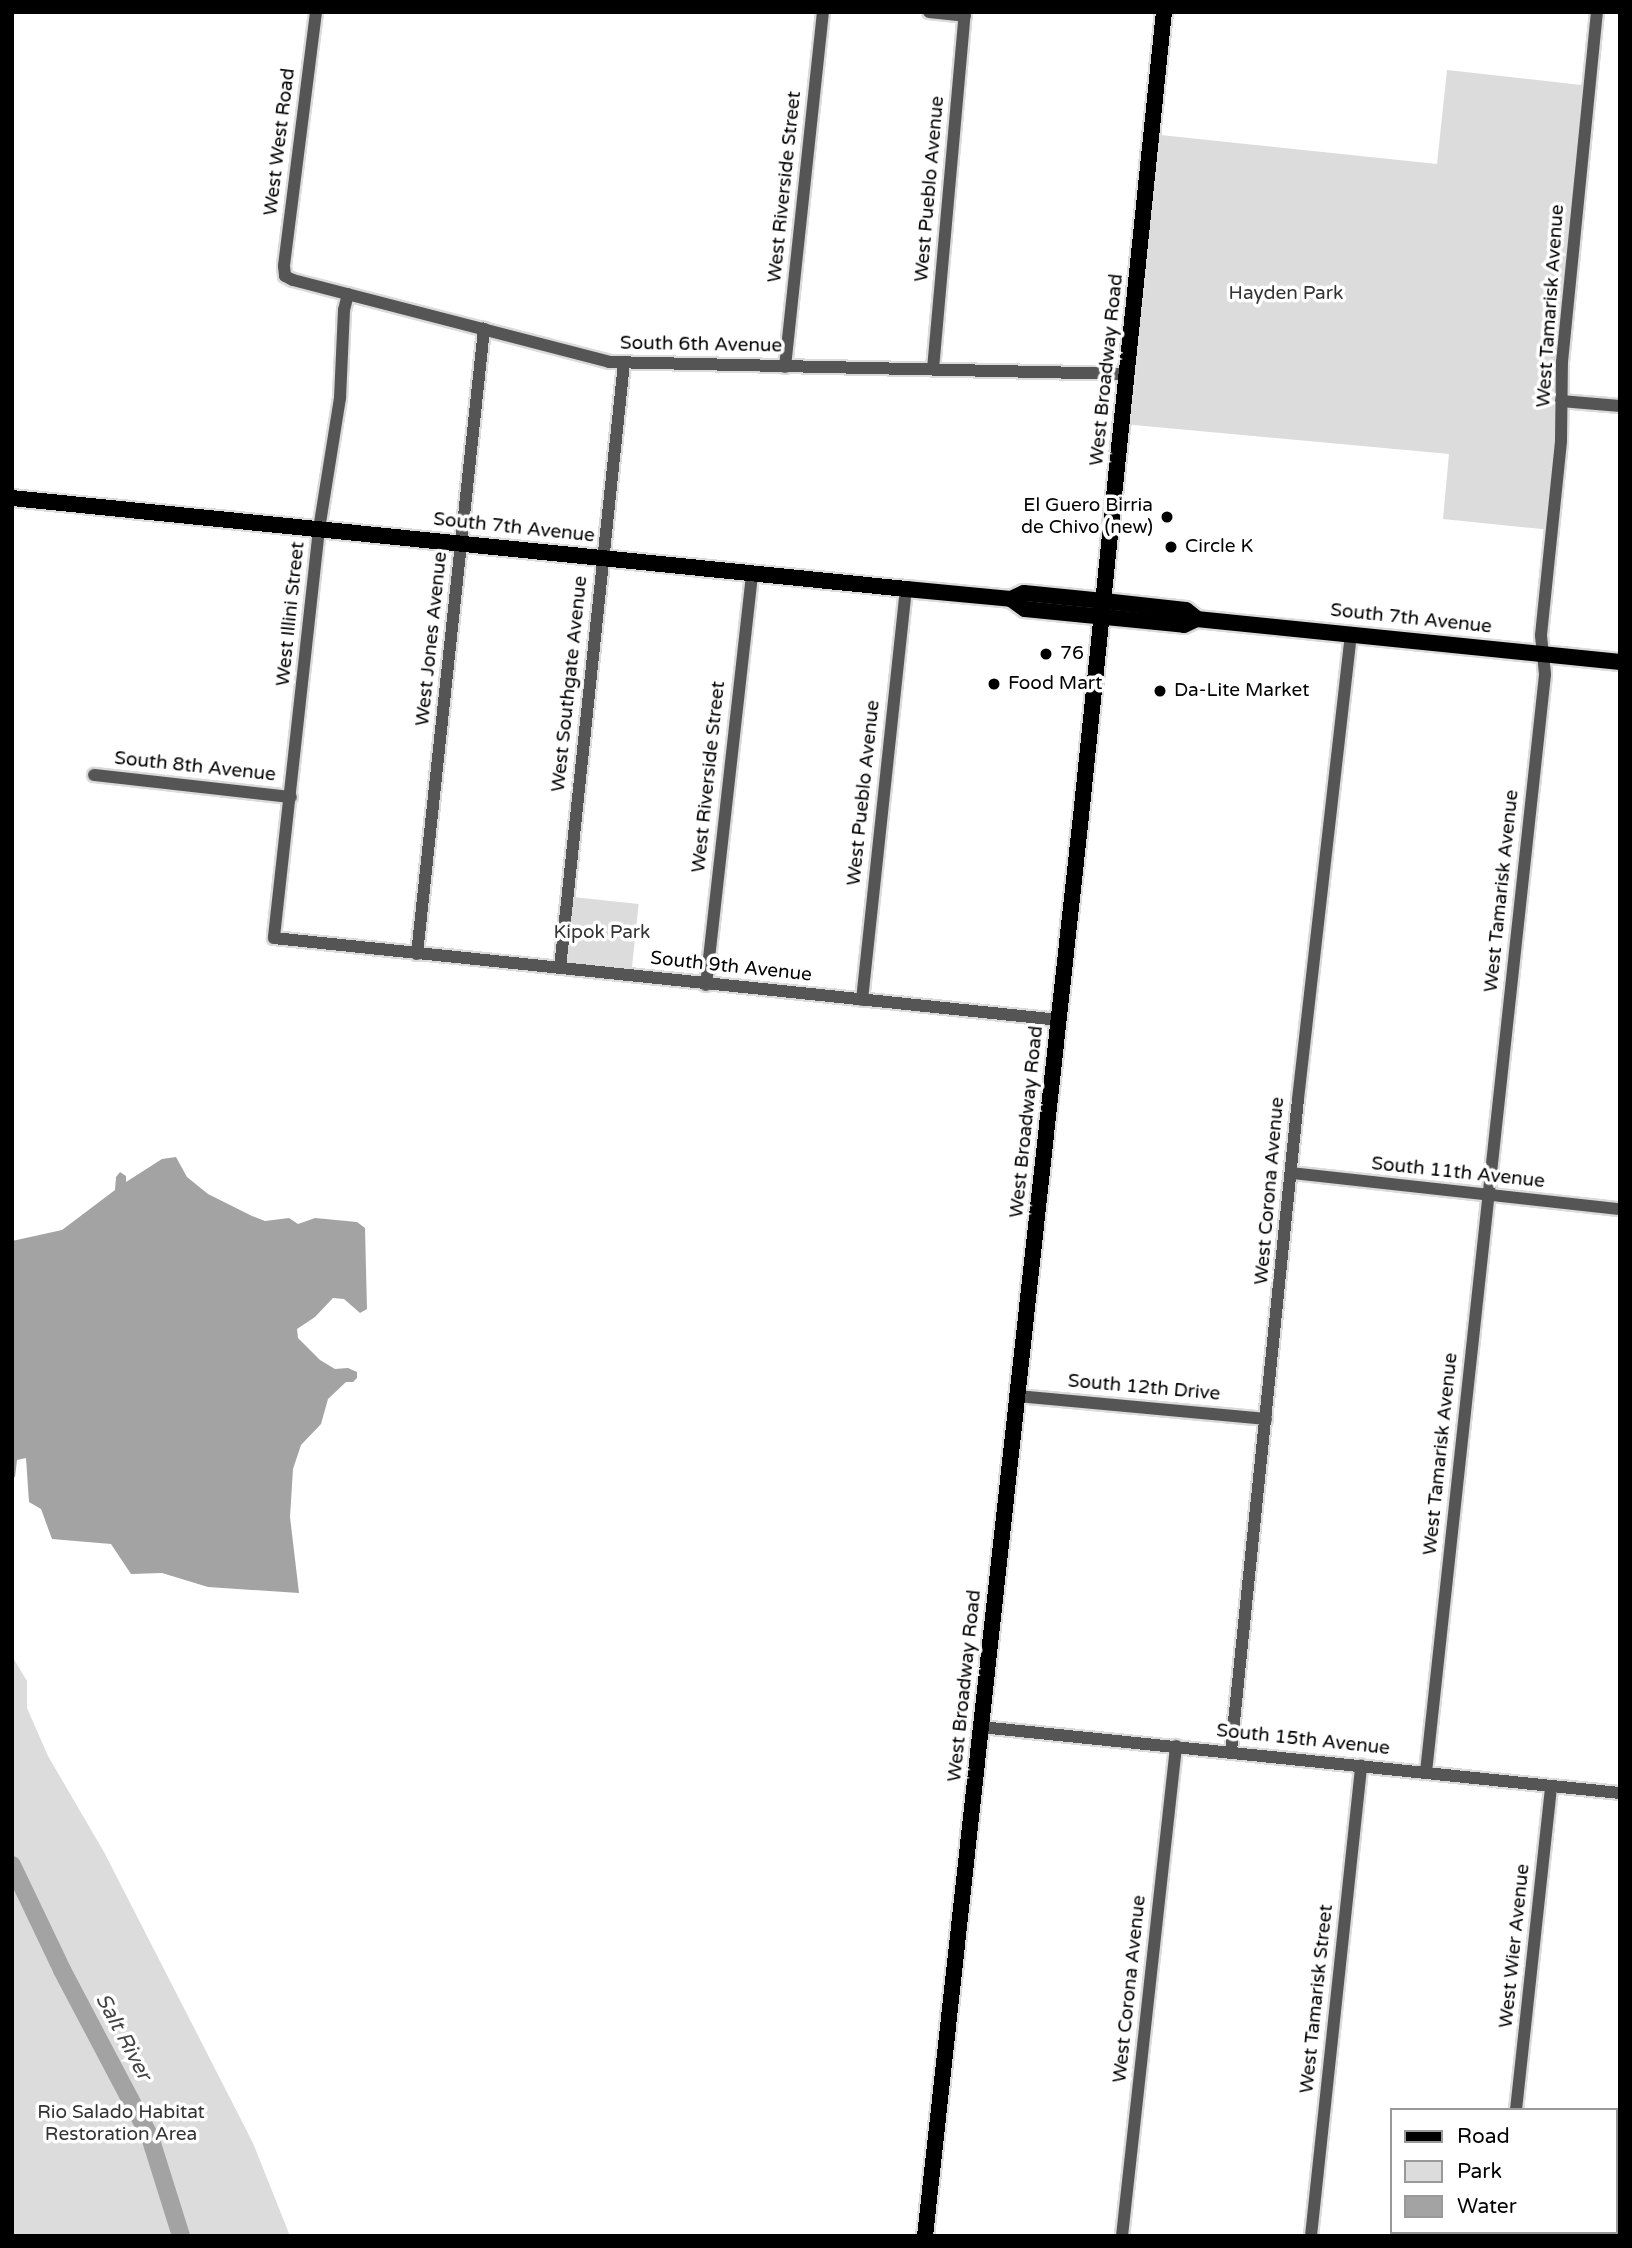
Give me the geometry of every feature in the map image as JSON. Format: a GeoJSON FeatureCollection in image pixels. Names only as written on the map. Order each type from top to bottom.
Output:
{"type":"FeatureCollection","features":[{"type":"Feature","properties":{"kind":"main road","name":"West Broadway Road"},"geometry":{"type":"LineString","coordinates":[[926,2236],[1103,609],[1164,12]]}},
{"type":"Feature","properties":{"kind":"main road","name":"South 7th Avenue"},"geometry":{"type":"LineString","coordinates":[[12,498],[752,575],[1011,599],[1025,609],[1103,609],[1184,625],[1197,620],[1620,662]]}},
{"type":"Feature","properties":{"kind":"street","name":"West West Road"},"geometry":{"type":"LineString","coordinates":[[285,276],[316,12]]}},
{"type":"Feature","properties":{"kind":"street","name":"West Riverside Street"},"geometry":{"type":"LineString","coordinates":[[785,367],[823,12]]}},
{"type":"Feature","properties":{"kind":"street"},"geometry":{"type":"LineString","coordinates":[[929,12],[965,14]]}},
{"type":"Feature","properties":{"kind":"street","name":"West Tamarisk Avenue"},"geometry":{"type":"LineString","coordinates":[[1426,1772],[1545,653],[1541,635],[1561,440],[1562,362],[1597,12]]}},
{"type":"Feature","properties":{"kind":"street","name":"West Pueblo Avenue"},"geometry":{"type":"LineString","coordinates":[[933,369],[965,14]]}},
{"type":"Feature","properties":{"kind":"street","name":"South 6th Avenue"},"geometry":{"type":"LineString","coordinates":[[285,276],[624,363],[1127,374]]}},
{"type":"Feature","properties":{"kind":"street","name":"West Illini Street"},"geometry":{"type":"LineString","coordinates":[[274,938],[319,528],[340,398],[344,310],[348,294]]}},
{"type":"Feature","properties":{"kind":"street","name":"West Jones Avenue"},"geometry":{"type":"LineString","coordinates":[[417,954],[484,329]]}},
{"type":"Feature","properties":{"kind":"street","name":"West Southgate Avenue"},"geometry":{"type":"LineString","coordinates":[[560,968],[624,363]]}},
{"type":"Feature","properties":{"kind":"street"},"geometry":{"type":"LineString","coordinates":[[1561,401],[1620,406]]}},
{"type":"Feature","properties":{"kind":"street","name":"West Riverside Street"},"geometry":{"type":"LineString","coordinates":[[705,985],[752,575]]}},
{"type":"Feature","properties":{"kind":"street","name":"West Pueblo Avenue"},"geometry":{"type":"LineString","coordinates":[[862,1000],[906,589]]}},
{"type":"Feature","properties":{"kind":"street","name":"West Corona Avenue"},"geometry":{"type":"LineString","coordinates":[[1231,1751],[1351,634]]}},
{"type":"Feature","properties":{"kind":"street","name":"South 8th Avenue"},"geometry":{"type":"LineString","coordinates":[[94,775],[291,797]]}},
{"type":"Feature","properties":{"kind":"street","name":"South 9th Avenue"},"geometry":{"type":"LineString","coordinates":[[274,938],[1059,1020]]}},
{"type":"Feature","properties":{"kind":"street","name":"South 11th Avenue"},"geometry":{"type":"LineString","coordinates":[[1292,1173],[1489,1197],[1620,1209]]}},
{"type":"Feature","properties":{"kind":"street","name":"South 12th Drive"},"geometry":{"type":"LineString","coordinates":[[1018,1396],[1266,1419]]}},
{"type":"Feature","properties":{"kind":"street","name":"South 15th Avenue"},"geometry":{"type":"LineString","coordinates":[[981,1727],[1620,1793]]}},
{"type":"Feature","properties":{"kind":"street","name":"West Corona Avenue"},"geometry":{"type":"LineString","coordinates":[[1122,2236],[1175,1746]]}},
{"type":"Feature","properties":{"kind":"street","name":"West Tamarisk Street"},"geometry":{"type":"LineString","coordinates":[[1311,2236],[1361,1766]]}},
{"type":"Feature","properties":{"kind":"street","name":"West Wier Avenue"},"geometry":{"type":"LineString","coordinates":[[1516,2108],[1551,1787]]}},
{"type":"Feature","properties":{"kind":"green space","name":"Hayden Park"},"geometry":{"type":"Polygon","coordinates":[[[1447,70],[1590,86],[1552,530],[1443,519],[1449,454],[1123,424],[1151,134],[1437,164],[1447,70]]]}},
{"type":"Feature","properties":{"kind":"green space","name":"Kipok Park"},"geometry":{"type":"Polygon","coordinates":[[[573,897],[639,904],[632,969],[566,962],[573,897]]]}},
{"type":"Feature","properties":{"kind":"green space","name":"Rio Salado Habitat Restoration Area"},"geometry":{"type":"Polygon","coordinates":[[[12,1656],[27,1681],[27,1708],[48,1756],[104,1852],[253,2143],[290,2236],[12,2236],[12,1656]]]}},
{"type":"Feature","properties":{"kind":"water"},"geometry":{"type":"Polygon","coordinates":[[[176,1157],[187,1177],[208,1194],[265,1221],[289,1218],[298,1224],[315,1218],[357,1222],[365,1228],[367,1309],[360,1313],[344,1299],[333,1298],[315,1317],[297,1329],[298,1338],[320,1360],[335,1369],[348,1368],[357,1372],[357,1378],[353,1382],[346,1382],[328,1399],[321,1424],[301,1445],[293,1469],[290,1517],[299,1593],[208,1587],[162,1573],[131,1574],[111,1544],[52,1539],[41,1509],[29,1502],[26,1458],[17,1460],[15,1477],[12,1477],[12,1241],[62,1230],[115,1190],[116,1177],[120,1172],[126,1176],[126,1182],[162,1159],[176,1157]]]}},
{"type":"Feature","properties":{"kind":"waterway","name":"Salt River"},"geometry":{"type":"LineString","coordinates":[[12,1865],[62,1970],[150,2137],[181,2236]]}},
{"type":"Feature","properties":{"kind":"place","name":"El Guero Birria de Chivo (new)"},"geometry":{"type":"Point","coordinates":[1167,517]}},
{"type":"Feature","properties":{"kind":"place","name":"Circle K"},"geometry":{"type":"Point","coordinates":[1171,547]}},
{"type":"Feature","properties":{"kind":"place","name":"76"},"geometry":{"type":"Point","coordinates":[1046,654]}},
{"type":"Feature","properties":{"kind":"place","name":"Food Mart"},"geometry":{"type":"Point","coordinates":[994,684]}},
{"type":"Feature","properties":{"kind":"place","name":"Da-Lite Market"},"geometry":{"type":"Point","coordinates":[1160,691]}}]}
